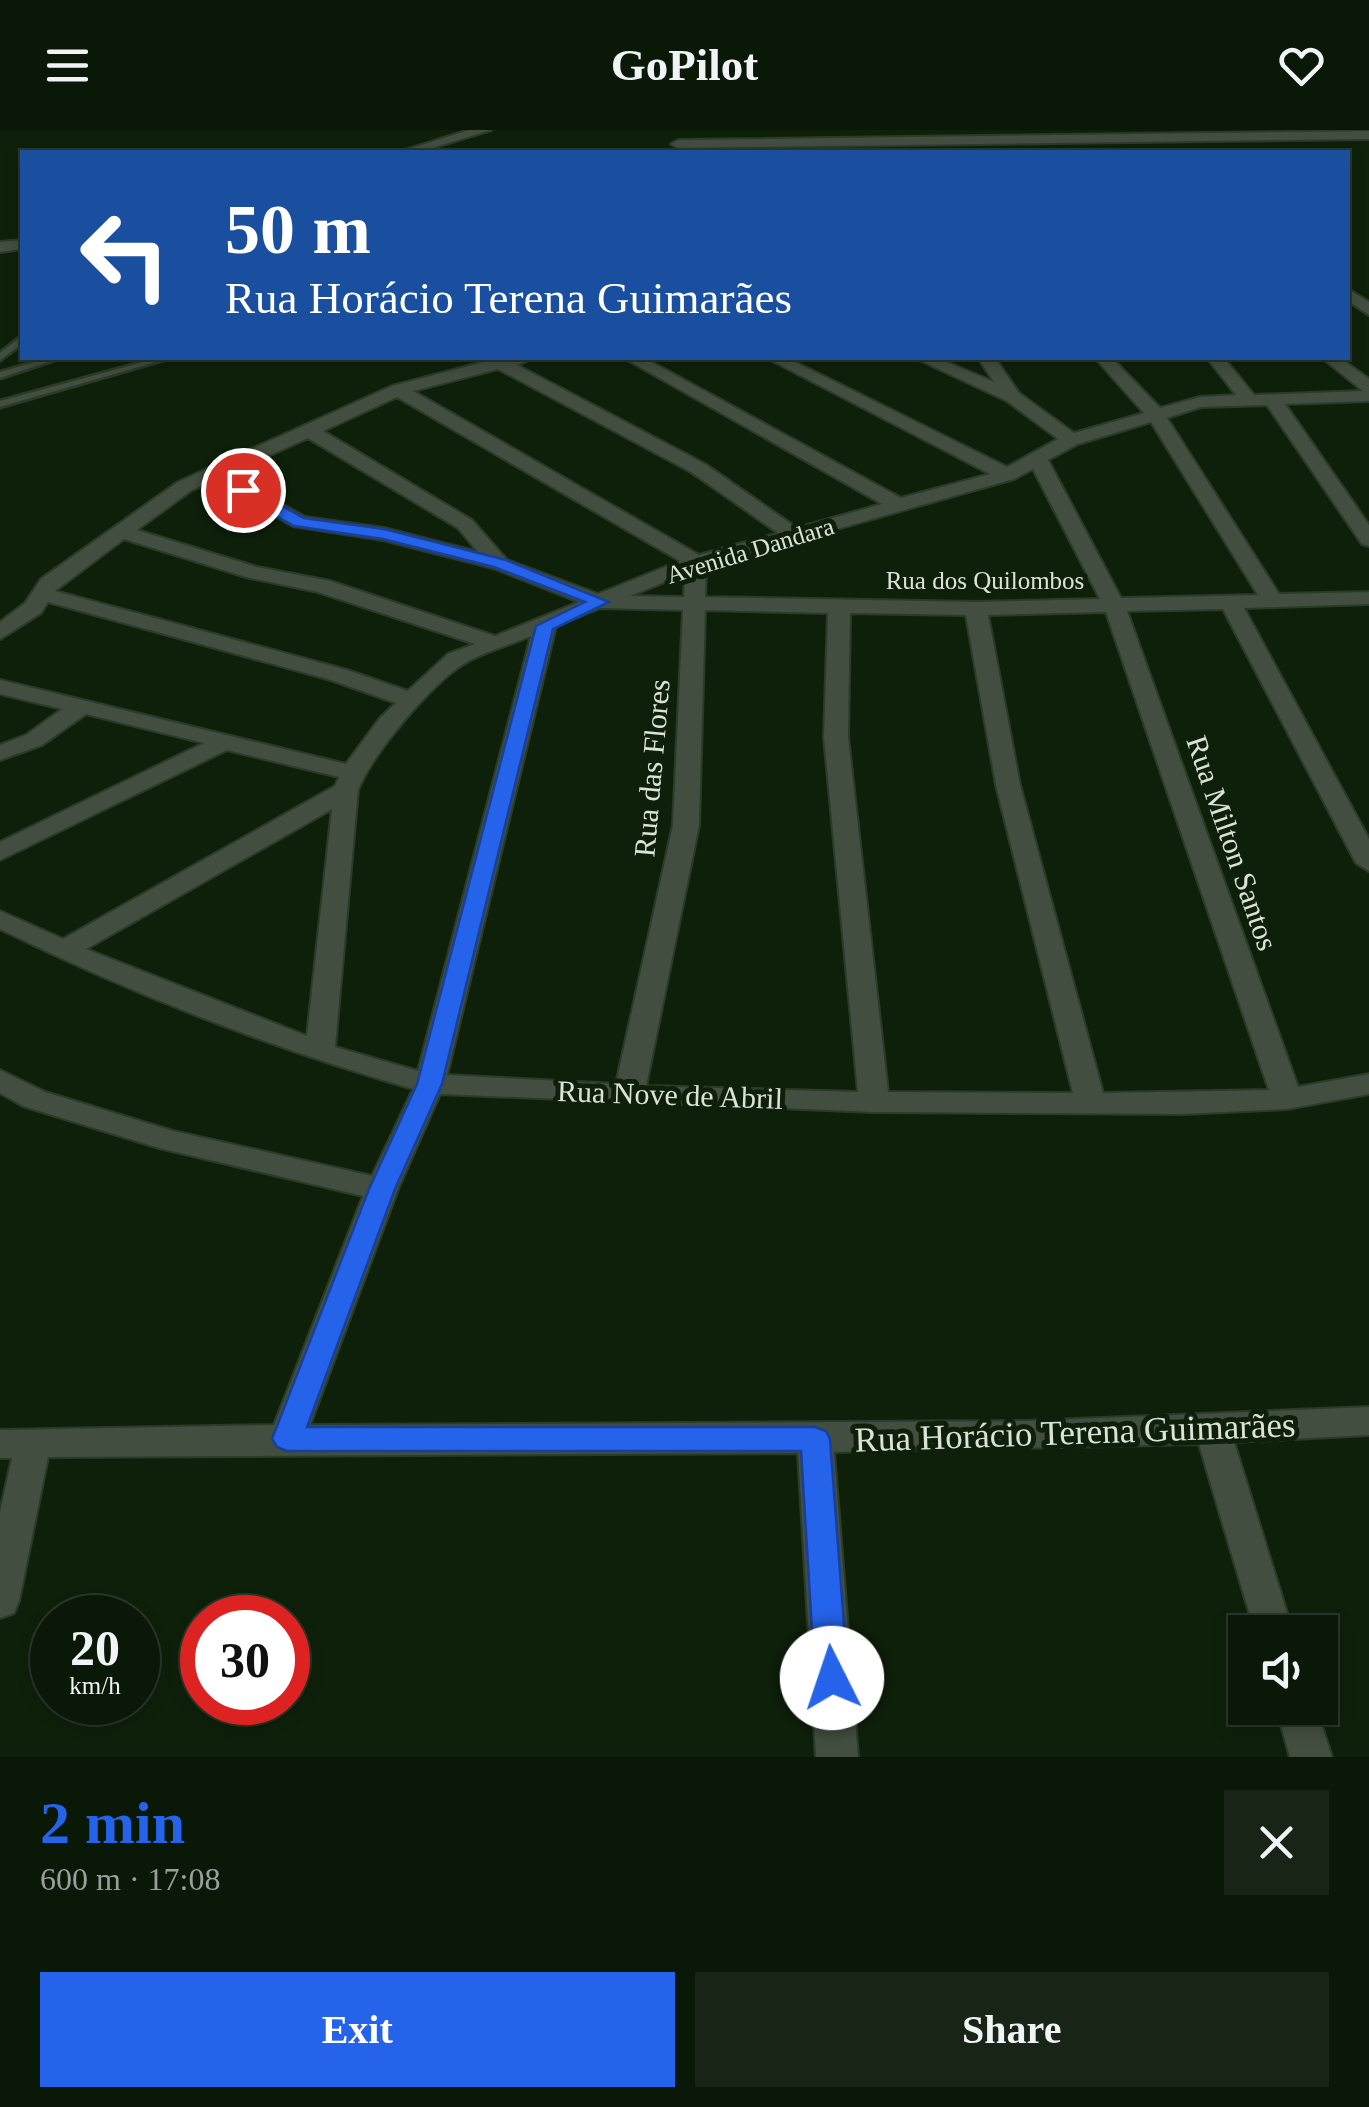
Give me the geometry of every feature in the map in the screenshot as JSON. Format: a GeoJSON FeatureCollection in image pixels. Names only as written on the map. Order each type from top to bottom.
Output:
{"type":"FeatureCollection","features":[{"type":"Feature","properties":{"kind":"street"},"geometry":{"type":"LineString","coordinates":[[413,150],[484,130]]}},
{"type":"Feature","properties":{"kind":"street"},"geometry":{"type":"LineString","coordinates":[[678,148],[1369,135]]}},
{"type":"Feature","properties":{"kind":"street"},"geometry":{"type":"LineString","coordinates":[[0,632],[33,608],[49,584],[185,486],[398,390],[516,360]]}},
{"type":"Feature","properties":{"kind":"street"},"geometry":{"type":"LineString","coordinates":[[636,360],[900,506]]}},
{"type":"Feature","properties":{"kind":"street"},"geometry":{"type":"LineString","coordinates":[[779,360],[1008,475]]}},
{"type":"Feature","properties":{"kind":"street"},"geometry":{"type":"LineString","coordinates":[[928,360],[1013,398],[1071,440]]}},
{"type":"Feature","properties":{"kind":"street"},"geometry":{"type":"LineString","coordinates":[[988,360],[1013,398]]}},
{"type":"Feature","properties":{"kind":"street"},"geometry":{"type":"LineString","coordinates":[[1104,360],[1156,413],[1272,600]]}},
{"type":"Feature","properties":{"kind":"street"},"geometry":{"type":"LineString","coordinates":[[1217,360],[1249,400]]}},
{"type":"Feature","properties":{"kind":"street"},"geometry":{"type":"LineString","coordinates":[[1332,360],[1366,393]]}},
{"type":"Feature","properties":{"kind":"street"},"geometry":{"type":"LineString","coordinates":[[500,363],[698,468],[794,535]]}},
{"type":"Feature","properties":{"kind":"street"},"geometry":{"type":"LineString","coordinates":[[398,390],[696,562]]}},
{"type":"Feature","properties":{"kind":"street","name":"Avenida Dandara"},"geometry":{"type":"LineString","coordinates":[[320,1052],[349,781],[388,723],[456,659],[696,562],[1008,475],[1071,440],[1156,413],[1200,402],[1366,393]]}},
{"type":"Feature","properties":{"kind":"street"},"geometry":{"type":"LineString","coordinates":[[1274,400],[1369,540]]}},
{"type":"Feature","properties":{"kind":"street"},"geometry":{"type":"LineString","coordinates":[[308,430],[465,524],[500,564]]}},
{"type":"Feature","properties":{"kind":"street","name":"Rua Milton Santos"},"geometry":{"type":"LineString","coordinates":[[1038,460],[1115,607],[1287,1100]]}},
{"type":"Feature","properties":{"kind":"street"},"geometry":{"type":"LineString","coordinates":[[215,474],[300,522],[384,534],[500,564],[600,602]]}},
{"type":"Feature","properties":{"kind":"street"},"geometry":{"type":"LineString","coordinates":[[122,532],[253,572],[322,586],[495,643]]}},
{"type":"Feature","properties":{"kind":"street","name":"Rua das Flores"},"geometry":{"type":"LineString","coordinates":[[630,1095],[686,825],[696,562]]}},
{"type":"Feature","properties":{"kind":"street"},"geometry":{"type":"LineString","coordinates":[[42,594],[339,675],[410,700]]}},
{"type":"Feature","properties":{"kind":"street","name":"Rua dos Quilombos"},"geometry":{"type":"LineString","coordinates":[[600,602],[976,610],[1369,599]]}},
{"type":"Feature","properties":{"kind":"street"},"geometry":{"type":"LineString","coordinates":[[1230,602],[1369,863]]}},
{"type":"Feature","properties":{"kind":"street"},"geometry":{"type":"LineString","coordinates":[[840,607],[836,737],[874,1102]]}},
{"type":"Feature","properties":{"kind":"street"},"geometry":{"type":"LineString","coordinates":[[976,610],[1008,785],[1090,1102]]}},
{"type":"Feature","properties":{"kind":"street"},"geometry":{"type":"LineString","coordinates":[[287,1439],[382,1189],[430,1084],[545,626]]}},
{"type":"Feature","properties":{"kind":"street"},"geometry":{"type":"LineString","coordinates":[[0,687],[78,708],[172,726],[349,781]]}},
{"type":"Feature","properties":{"kind":"street"},"geometry":{"type":"LineString","coordinates":[[0,753],[34,740],[78,708]]}},
{"type":"Feature","properties":{"kind":"street"},"geometry":{"type":"LineString","coordinates":[[0,852],[225,742]]}},
{"type":"Feature","properties":{"kind":"street"},"geometry":{"type":"LineString","coordinates":[[64,950],[349,781]]}},
{"type":"Feature","properties":{"kind":"street","name":"Rua Nove de Abril"},"geometry":{"type":"LineString","coordinates":[[0,920],[64,950],[320,1052],[430,1084],[874,1102],[1090,1102],[1287,1100],[1369,1084]]}},
{"type":"Feature","properties":{"kind":"street"},"geometry":{"type":"LineString","coordinates":[[0,1080],[34,1099],[170,1140],[382,1189]]}},
{"type":"Feature","properties":{"kind":"street","name":"Rua Horácio Terena Guimarães"},"geometry":{"type":"LineString","coordinates":[[16,1444],[287,1439],[815,1439],[1214,1432],[1369,1421]]}},
{"type":"Feature","properties":{"kind":"street"},"geometry":{"type":"LineString","coordinates":[[1214,1432],[1269,1615]]}},
{"type":"Feature","properties":{"kind":"street"},"geometry":{"type":"LineString","coordinates":[[815,1439],[838,1757]]}},
{"type":"Feature","properties":{"kind":"street"},"geometry":{"type":"LineString","coordinates":[[0,1601],[16,1444]]}},
{"type":"Feature","properties":{"kind":"street"},"geometry":{"type":"LineString","coordinates":[[1301,1725],[1311,1757]]}},
{"type":"Feature","properties":{"kind":"lane"},"geometry":{"type":"LineString","coordinates":[[0,357],[20,342]]}},
{"type":"Feature","properties":{"kind":"lane"},"geometry":{"type":"LineString","coordinates":[[0,375],[51,360]]}},
{"type":"Feature","properties":{"kind":"lane"},"geometry":{"type":"LineString","coordinates":[[0,404],[159,360]]}},
{"type":"Feature","properties":{"kind":"route"},"geometry":{"type":"LineString","coordinates":[[243,490],[300,522],[384,534],[500,564],[600,602],[545,626],[430,1084],[382,1189],[287,1439],[815,1439],[832,1678]]}}]}
